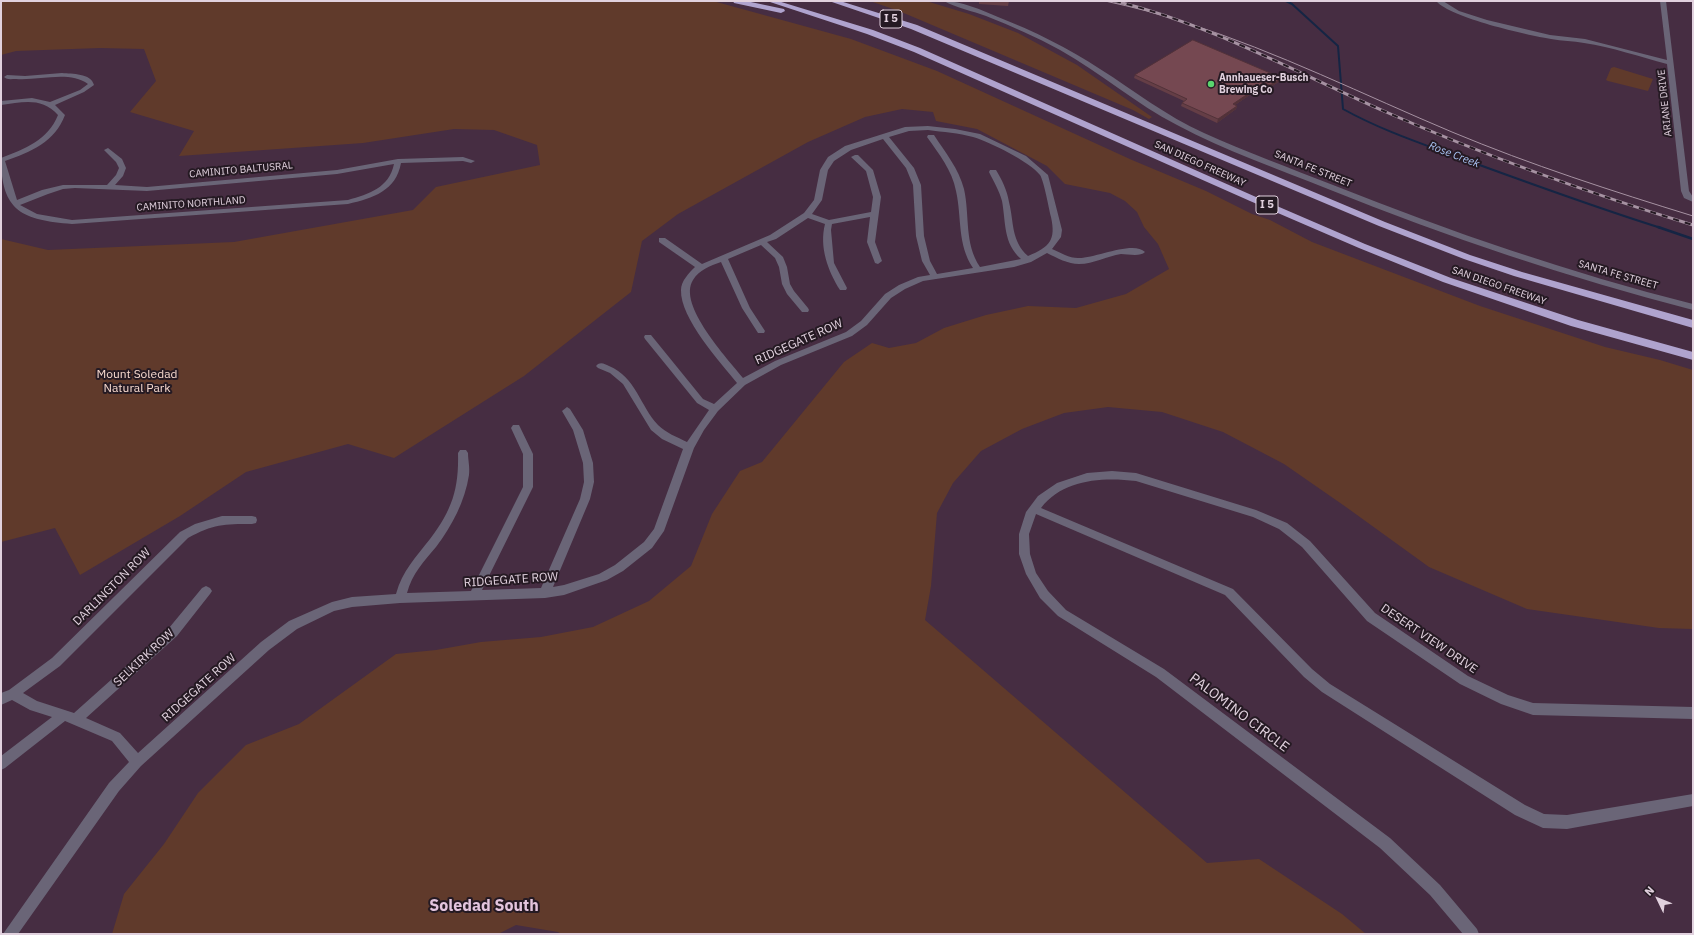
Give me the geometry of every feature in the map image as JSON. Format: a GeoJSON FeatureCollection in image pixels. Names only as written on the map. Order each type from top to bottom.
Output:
{"type":"FeatureCollection","features":[{"type":"Feature","properties":{"kind":"highway"},"geometry":{"type":"LineString","coordinates":[[737,1],[851,26]]}},
{"type":"Feature","properties":{"kind":"highway","name":"SAN DIEGO FREEWAY"},"geometry":{"type":"LineString","coordinates":[[772,1],[851,26],[917,50],[1246,196],[1362,246],[1447,280],[1575,323],[1693,356]]}},
{"type":"Feature","properties":{"kind":"highway","name":"SAN DIEGO FREEWAY"},"geometry":{"type":"LineString","coordinates":[[833,1],[914,27],[1396,230],[1518,274],[1693,324]]}},
{"type":"Feature","properties":{"kind":"highway"},"geometry":{"type":"LineString","coordinates":[[859,1],[898,15],[947,42]]}},
{"type":"Feature","properties":{"kind":"street","name":"SANTA FE STREET"},"geometry":{"type":"LineString","coordinates":[[947,1],[992,16],[1046,40],[1080,58],[1140,100],[1180,123],[1287,170],[1395,214],[1482,246],[1579,276],[1693,307]]}},
{"type":"Feature","properties":{"kind":"street"},"geometry":{"type":"LineString","coordinates":[[1439,1],[1457,12],[1485,21],[1550,37],[1586,41],[1671,63]]}},
{"type":"Feature","properties":{"kind":"street","name":"ARIANE DRIVE"},"geometry":{"type":"LineString","coordinates":[[1663,1],[1686,191],[1687,196],[1693,200]]}},
{"type":"Feature","properties":{"kind":"street"},"geometry":{"type":"LineString","coordinates":[[7,77],[25,78],[62,75],[83,77],[91,83],[91,85],[82,91],[51,104]]}},
{"type":"Feature","properties":{"kind":"street"},"geometry":{"type":"LineString","coordinates":[[1,103],[39,101],[51,104],[62,115],[56,130],[41,142],[29,149],[1,160],[15,204]]}},
{"type":"Feature","properties":{"kind":"street","name":"RIDGEGATE ROW"},"geometry":{"type":"LineString","coordinates":[[10,934],[114,787],[137,762],[265,646],[293,625],[332,607],[352,602],[400,598],[546,593],[564,590],[603,577],[619,568],[648,545],[659,530],[690,447],[701,427],[715,409],[742,383],[778,363],[849,334],[864,323],[888,296],[902,287],[921,279],[1014,264],[1028,260],[1047,249],[1057,235],[1058,230],[1044,176],[1039,170],[1023,158],[977,136],[955,131],[928,128],[908,129],[884,136]]}},
{"type":"Feature","properties":{"kind":"street"},"geometry":{"type":"LineString","coordinates":[[742,383],[710,344],[689,307],[685,289],[692,274],[702,267],[773,237],[807,215],[818,200],[824,170],[831,159],[848,148],[884,136],[910,168],[917,185],[920,236],[926,261],[934,277]]}},
{"type":"Feature","properties":{"kind":"street"},"geometry":{"type":"LineString","coordinates":[[931,137],[950,165],[957,179],[961,197],[964,242],[973,264],[978,270]]}},
{"type":"Feature","properties":{"kind":"street"},"geometry":{"type":"LineString","coordinates":[[108,150],[121,161],[123,170],[122,174],[109,187]]}},
{"type":"Feature","properties":{"kind":"street"},"geometry":{"type":"LineString","coordinates":[[855,157],[869,170],[877,197],[871,242],[878,261]]}},
{"type":"Feature","properties":{"kind":"street","name":"CAMINITO BALTUSRAL"},"geometry":{"type":"LineString","coordinates":[[15,204],[45,192],[63,187],[147,189],[336,172],[398,161],[463,159],[471,161]]}},
{"type":"Feature","properties":{"kind":"street","name":"CAMINITO NORTHLAND"},"geometry":{"type":"LineString","coordinates":[[15,204],[28,214],[49,219],[77,222],[348,202],[373,194],[393,180],[397,172],[398,161]]}},
{"type":"Feature","properties":{"kind":"street"},"geometry":{"type":"LineString","coordinates":[[993,172],[1003,192],[1010,241],[1022,256],[1028,260]]}},
{"type":"Feature","properties":{"kind":"street"},"geometry":{"type":"LineString","coordinates":[[807,215],[829,222],[874,214]]}},
{"type":"Feature","properties":{"kind":"street"},"geometry":{"type":"LineString","coordinates":[[829,222],[827,230],[830,263],[843,288]]}},
{"type":"Feature","properties":{"kind":"street"},"geometry":{"type":"LineString","coordinates":[[662,240],[702,267]]}},
{"type":"Feature","properties":{"kind":"street"},"geometry":{"type":"LineString","coordinates":[[762,242],[779,257],[783,266],[786,284],[790,292],[805,310]]}},
{"type":"Feature","properties":{"kind":"street"},"geometry":{"type":"LineString","coordinates":[[1047,249],[1067,259],[1081,261],[1093,260],[1111,253],[1125,251],[1141,252]]}},
{"type":"Feature","properties":{"kind":"street"},"geometry":{"type":"LineString","coordinates":[[722,258],[725,261],[746,308],[761,331]]}},
{"type":"Feature","properties":{"kind":"street"},"geometry":{"type":"LineString","coordinates":[[648,337],[700,401],[715,409]]}},
{"type":"Feature","properties":{"kind":"street"},"geometry":{"type":"LineString","coordinates":[[601,366],[613,372],[626,382],[654,427],[665,436],[690,447]]}},
{"type":"Feature","properties":{"kind":"street"},"geometry":{"type":"LineString","coordinates":[[546,593],[585,499],[589,482],[588,463],[578,430],[567,411]]}},
{"type":"Feature","properties":{"kind":"street"},"geometry":{"type":"LineString","coordinates":[[474,596],[528,487],[528,454],[516,428]]}},
{"type":"Feature","properties":{"kind":"street"},"geometry":{"type":"LineString","coordinates":[[400,598],[404,581],[414,564],[426,551],[447,522],[456,506],[464,477],[463,453]]}},
{"type":"Feature","properties":{"kind":"street","name":"DESERT VIEW DRIVE"},"geometry":{"type":"LineString","coordinates":[[1034,509],[1048,495],[1057,489],[1087,477],[1105,475],[1136,476],[1256,514],[1283,526],[1306,544],[1371,616],[1464,680],[1505,700],[1533,709],[1693,713]]}},
{"type":"Feature","properties":{"kind":"street"},"geometry":{"type":"LineString","coordinates":[[1034,509],[1229,592],[1308,673],[1326,688],[1361,712],[1520,810],[1543,821],[1567,822],[1693,800]]}},
{"type":"Feature","properties":{"kind":"street","name":"PALOMINO CIRCLE"},"geometry":{"type":"LineString","coordinates":[[1034,509],[1026,526],[1024,536],[1024,556],[1036,586],[1052,605],[1062,613],[1160,673],[1385,842],[1435,890],[1472,934]]}},
{"type":"Feature","properties":{"kind":"street","name":"DARLINGTON ROW"},"geometry":{"type":"LineString","coordinates":[[1,699],[13,694],[56,662],[184,535],[199,527],[222,520],[252,520]]}},
{"type":"Feature","properties":{"kind":"street","name":"SELKIRK ROW"},"geometry":{"type":"LineString","coordinates":[[76,719],[173,632],[206,591]]}},
{"type":"Feature","properties":{"kind":"street"},"geometry":{"type":"LineString","coordinates":[[13,694],[34,706],[76,719],[116,737],[137,762]]}},
{"type":"Feature","properties":{"kind":"street"},"geometry":{"type":"LineString","coordinates":[[1,764],[63,716]]}},
{"type":"Feature","properties":{"kind":"green space","name":"Mount Soledad Natural Park"},"geometry":{"type":"Polygon","coordinates":[[[1,1],[713,1],[851,39],[937,71],[1132,160],[1206,191],[1252,214],[1270,220],[1312,242],[1480,306],[1605,347],[1660,360],[1693,370],[1693,629],[1659,628],[1527,609],[1429,567],[1284,464],[1223,432],[1162,412],[1108,407],[1064,413],[1022,429],[981,451],[953,483],[937,513],[931,586],[925,620],[1207,863],[1259,859],[1342,914],[1366,934],[561,934],[558,932],[516,925],[498,934],[112,934],[124,894],[164,844],[198,793],[246,745],[299,724],[396,654],[436,650],[481,642],[541,637],[593,627],[649,601],[691,566],[712,514],[740,471],[762,462],[844,362],[872,343],[889,348],[916,343],[944,328],[986,315],[1028,306],[1076,308],[1126,294],[1169,269],[1158,244],[1144,227],[1137,212],[1125,201],[1110,193],[1065,184],[1047,166],[977,129],[936,121],[933,112],[902,109],[865,117],[808,142],[678,214],[642,241],[631,292],[524,376],[394,458],[348,444],[246,472],[180,516],[80,575],[55,528],[1,542],[1,239],[48,250],[234,242],[413,210],[436,187],[540,165],[537,145],[494,130],[454,129],[363,143],[179,156],[194,131],[130,112],[156,81],[144,49],[100,48],[16,51],[1,55],[1,1]]]}},
{"type":"Feature","properties":{"kind":"green space"},"geometry":{"type":"Polygon","coordinates":[[[870,1],[926,1],[969,14],[1018,33],[1077,65],[1152,117],[1149,119],[1133,110],[899,11],[870,1]]]}},
{"type":"Feature","properties":{"kind":"green space"},"geometry":{"type":"Polygon","coordinates":[[[1614,67],[1653,79],[1648,91],[1606,80],[1611,68],[1614,67]]]}},
{"type":"Feature","properties":{"kind":"building","name":"Annhaueser-Busch Brewing Co"},"geometry":{"type":"Polygon","coordinates":[[[1193,40],[1282,78],[1270,85],[1264,83],[1233,104],[1237,106],[1218,119],[1182,103],[1187,99],[1135,75],[1193,40]]]}},
{"type":"Feature","properties":{"kind":"waterway","name":"Rose Creek"},"geometry":{"type":"LineString","coordinates":[[1286,1],[1292,4],[1338,46],[1343,109],[1384,129],[1427,146],[1557,193],[1659,227]]}},
{"type":"Feature","properties":{"kind":"waterway","name":"Rose Creek"},"geometry":{"type":"LineString","coordinates":[[1659,227],[1693,239]]}},
{"type":"Feature","properties":{"kind":"tram line"},"geometry":{"type":"LineString","coordinates":[[1105,1],[1136,8],[1221,34],[1288,60],[1419,118],[1512,156],[1693,216]]}},
{"type":"Feature","properties":{"kind":"railway"},"geometry":{"type":"LineString","coordinates":[[1115,1],[1150,11],[1219,36],[1253,50],[1386,112],[1499,159],[1576,187],[1693,225]]}},
{"type":"Feature","properties":{"kind":"place","name":"Annhaueser-Busch Brewing Co"},"geometry":{"type":"Point","coordinates":[1211,84]}},
{"type":"Feature","properties":{"kind":"district","name":"Soledad South"},"geometry":{"type":"Point","coordinates":[484,906]}}]}
